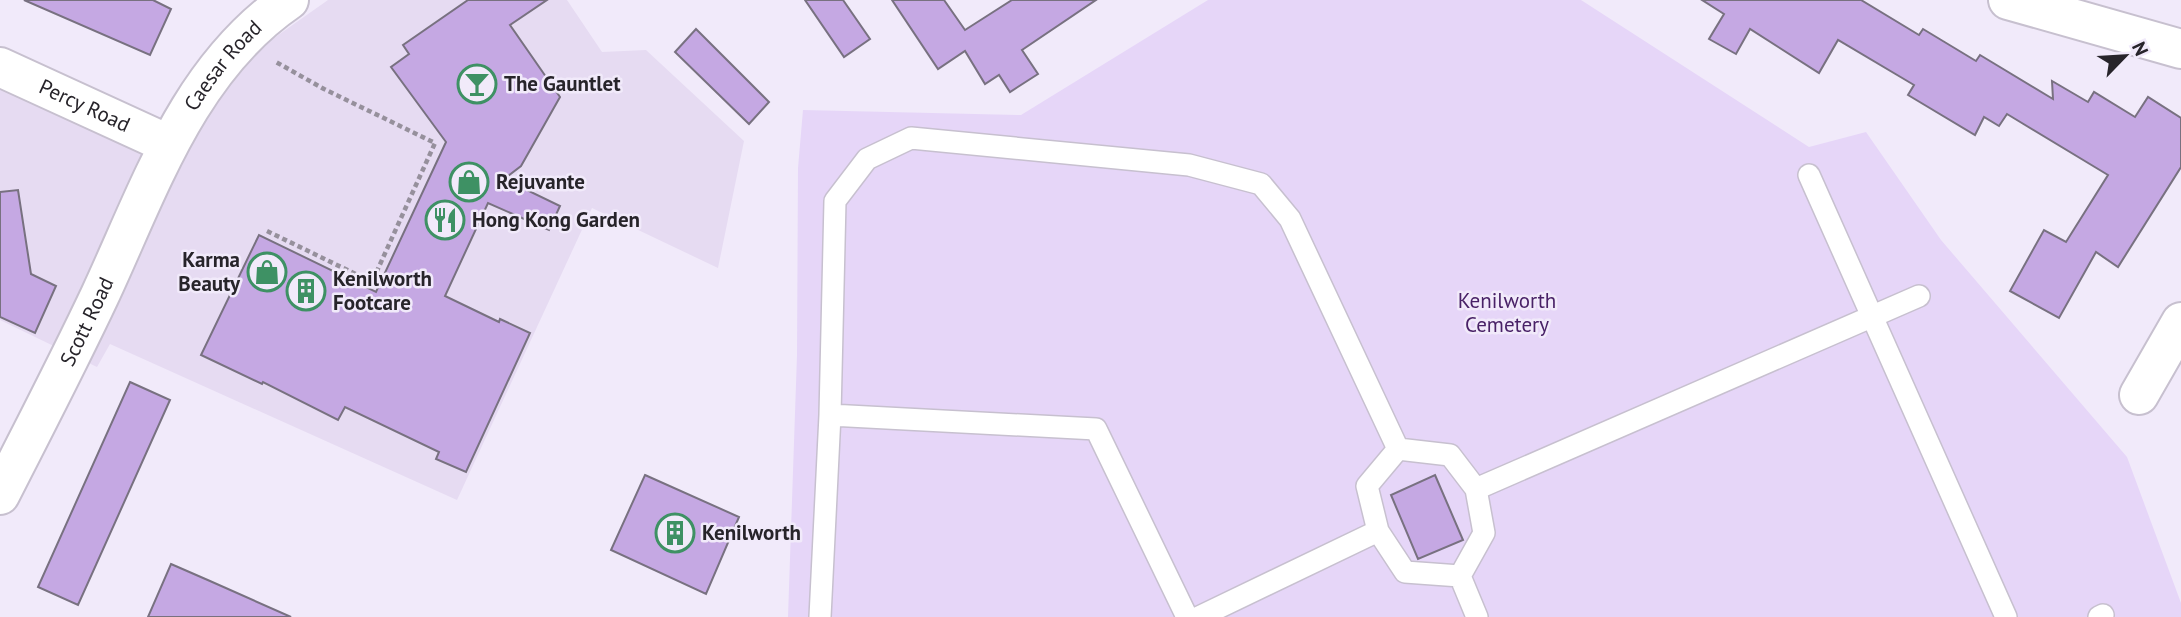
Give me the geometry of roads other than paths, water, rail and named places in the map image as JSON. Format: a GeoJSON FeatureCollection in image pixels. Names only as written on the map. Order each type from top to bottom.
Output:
{"type":"FeatureCollection","features":[{"type":"Feature","properties":{"kind":"street","name":"Caesar Road"},"geometry":{"type":"LineString","coordinates":[[168,144],[219,66],[270,13],[289,0]]}},
{"type":"Feature","properties":{"kind":"street"},"geometry":{"type":"LineString","coordinates":[[2008,0],[2181,49]]}},
{"type":"Feature","properties":{"kind":"street","name":"Percy Road"},"geometry":{"type":"LineString","coordinates":[[0,66],[168,144]]}},
{"type":"Feature","properties":{"kind":"street","name":"Scott Road"},"geometry":{"type":"LineString","coordinates":[[0,495],[83,331],[168,144]]}},
{"type":"Feature","properties":{"kind":"street"},"geometry":{"type":"LineString","coordinates":[[2139,396],[2181,322]]}},
{"type":"Feature","properties":{"kind":"lane"},"geometry":{"type":"LineString","coordinates":[[820,617],[830,415],[835,201],[867,159],[911,138],[1189,165],[1261,184],[1290,219],[1398,449]]}},
{"type":"Feature","properties":{"kind":"lane"},"geometry":{"type":"LineString","coordinates":[[1809,175],[2006,617]]}},
{"type":"Feature","properties":{"kind":"lane"},"geometry":{"type":"LineString","coordinates":[[1476,489],[1919,296]]}},
{"type":"Feature","properties":{"kind":"lane"},"geometry":{"type":"LineString","coordinates":[[830,415],[1096,429],[1187,617]]}},
{"type":"Feature","properties":{"kind":"lane"},"geometry":{"type":"LineString","coordinates":[[1398,449],[1450,454],[1476,489],[1484,533],[1460,576]]}},
{"type":"Feature","properties":{"kind":"lane"},"geometry":{"type":"LineString","coordinates":[[1398,449],[1367,486],[1378,531],[1405,572],[1460,576]]}},
{"type":"Feature","properties":{"kind":"lane"},"geometry":{"type":"LineString","coordinates":[[1199,617],[1378,531]]}},
{"type":"Feature","properties":{"kind":"lane"},"geometry":{"type":"LineString","coordinates":[[1460,576],[1477,617]]}},
{"type":"Feature","properties":{"kind":"place","name":"The Gauntlet"},"geometry":{"type":"Point","coordinates":[477,84]}},
{"type":"Feature","properties":{"kind":"place","name":"Rejuvante"},"geometry":{"type":"Point","coordinates":[469,182]}},
{"type":"Feature","properties":{"kind":"place","name":"Hong Kong Garden"},"geometry":{"type":"Point","coordinates":[445,220]}},
{"type":"Feature","properties":{"kind":"place","name":"Karma Beauty"},"geometry":{"type":"Point","coordinates":[267,272]}},
{"type":"Feature","properties":{"kind":"place","name":"Kenilworth Footcare"},"geometry":{"type":"Point","coordinates":[306,291]}},
{"type":"Feature","properties":{"kind":"place","name":"Kenilworth"},"geometry":{"type":"Point","coordinates":[675,533]}},
{"type":"Feature","properties":{"kind":"park label","name":"Kenilworth Cemetery"},"geometry":{"type":"Point","coordinates":[1507,313]}}]}
